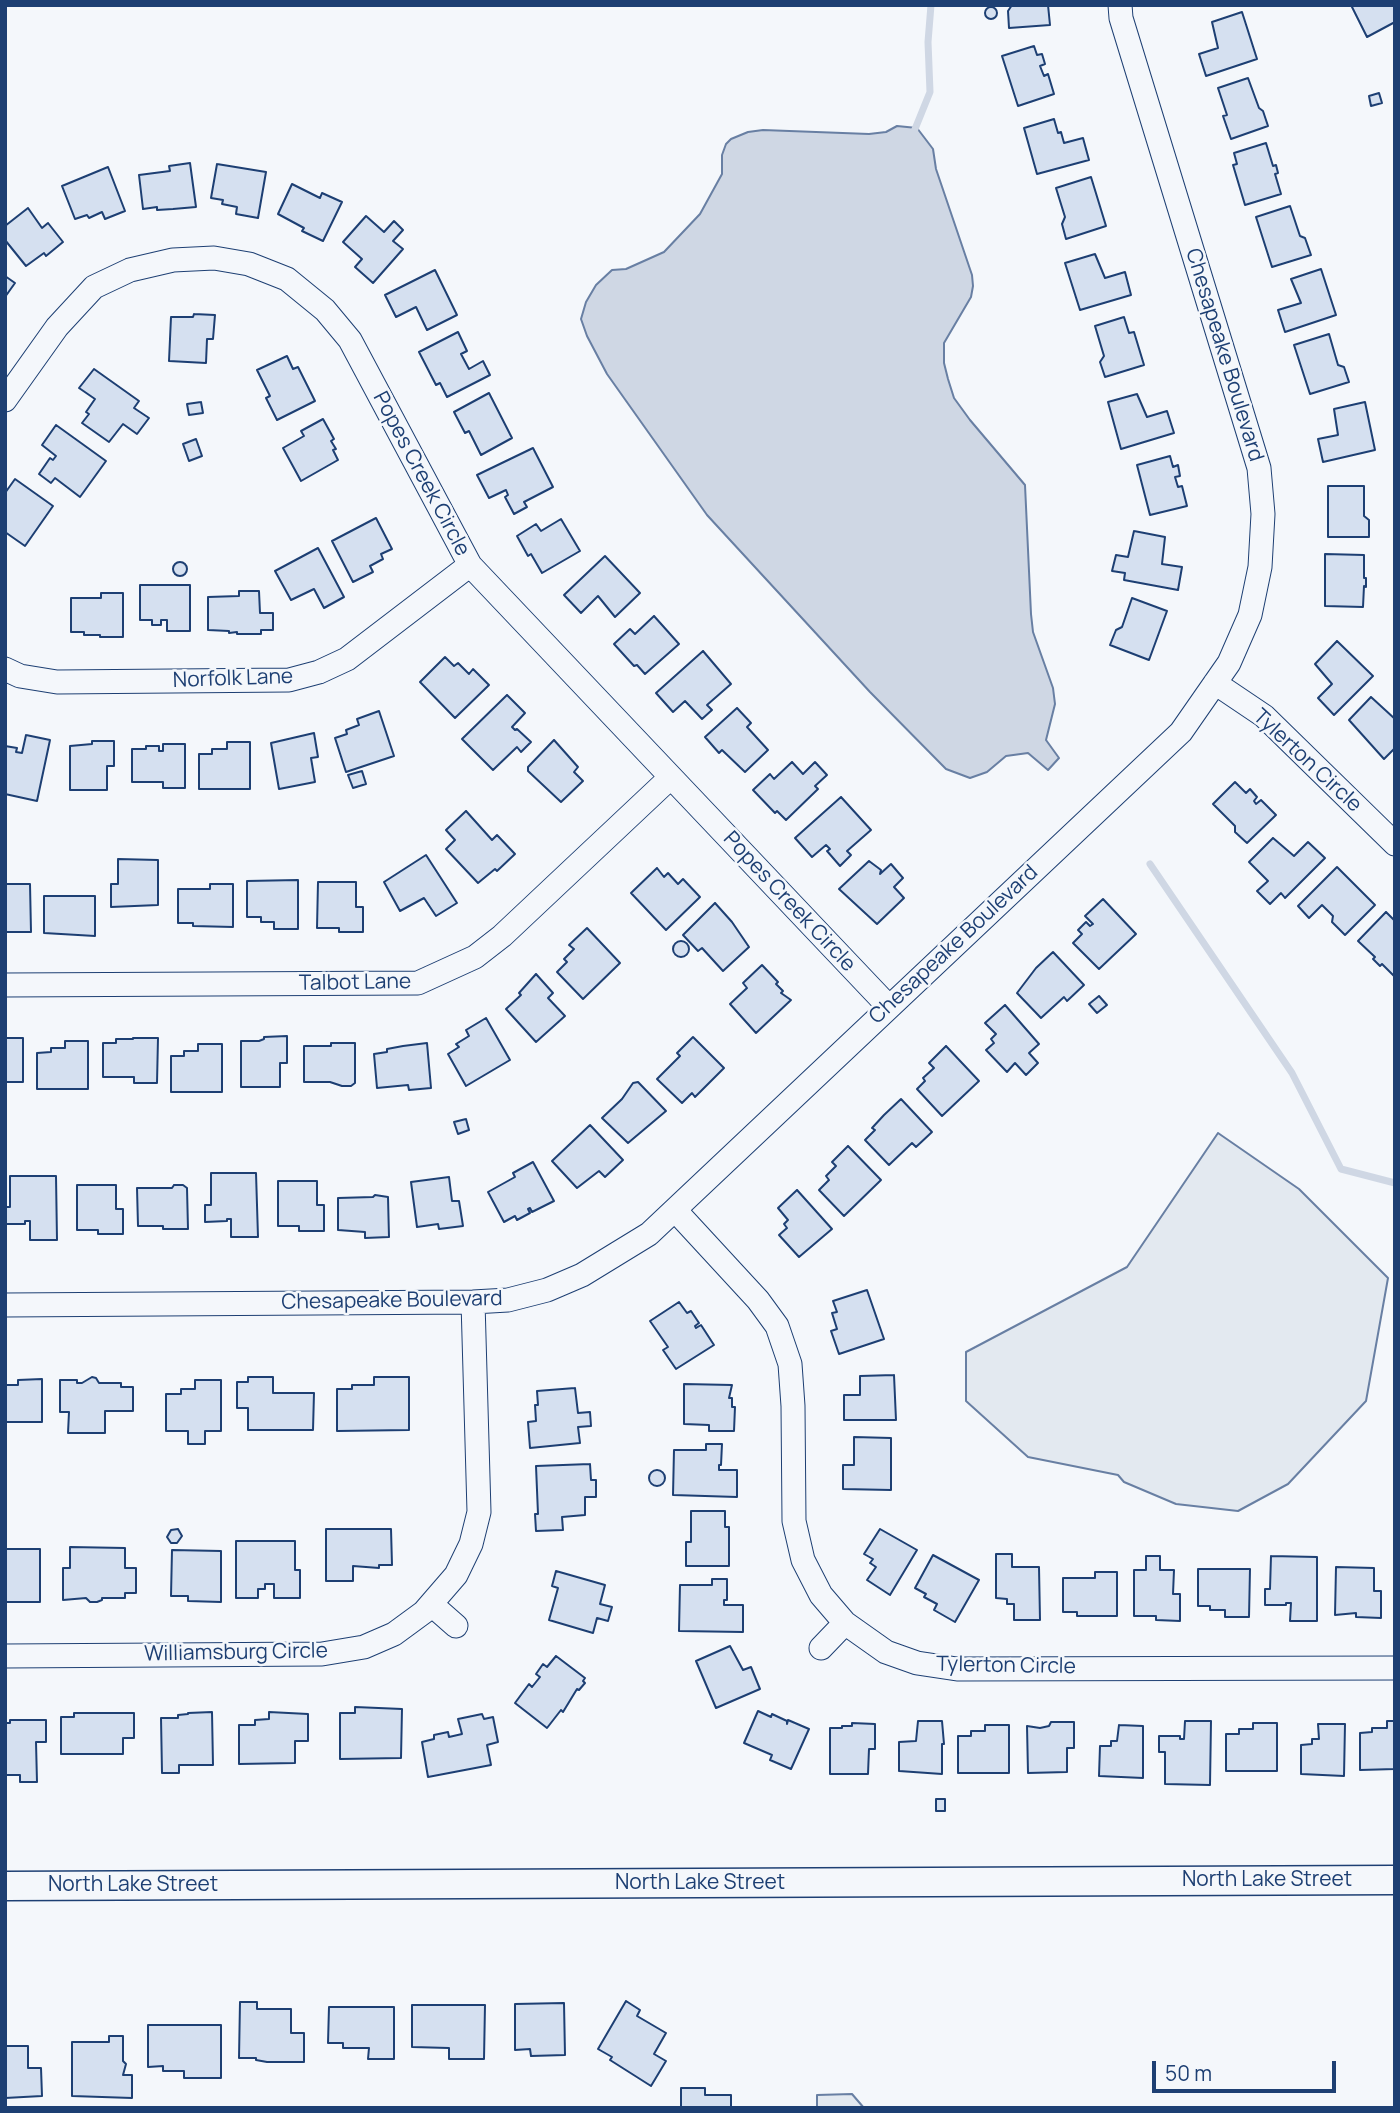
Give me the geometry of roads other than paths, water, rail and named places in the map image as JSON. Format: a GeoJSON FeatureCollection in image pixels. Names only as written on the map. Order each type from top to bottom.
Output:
{"type":"FeatureCollection","features":[{"type":"Feature","properties":{"kind":"street","name":"Chesapeake Boulevard"},"geometry":{"type":"LineString","coordinates":[[5,1305],[473,1302],[508,1300],[547,1290],[582,1275],[649,1234],[1181,732],[1228,663],[1250,615],[1260,567],[1263,514],[1259,468],[1121,18],[1121,5]]}},
{"type":"Feature","properties":{"kind":"street","name":"Popes Creek Circle"},"geometry":{"type":"LineString","coordinates":[[5,400],[57,327],[94,287],[130,270],[173,260],[214,258],[249,264],[287,279],[325,310],[350,340],[470,565],[889,1007]]}},
{"type":"Feature","properties":{"kind":"street","name":"Norfolk Lane"},"geometry":{"type":"LineString","coordinates":[[5,669],[20,676],[57,682],[289,680],[319,672],[347,659],[470,565]]}},
{"type":"Feature","properties":{"kind":"street","name":"Tylerton Circle"},"geometry":{"type":"LineString","coordinates":[[1215,683],[1264,716],[1395,844]]}},
{"type":"Feature","properties":{"kind":"street","name":"Talbot Lane"},"geometry":{"type":"LineString","coordinates":[[5,985],[418,983],[475,957],[502,936],[671,777]]}},
{"type":"Feature","properties":{"kind":"street","name":"Tylerton Circle"},"geometry":{"type":"LineString","coordinates":[[675,1210],[758,1300],[777,1326],[790,1364],[794,1521],[803,1560],[821,1595],[845,1623],[886,1652],[917,1663],[957,1669],[1395,1668]]}},
{"type":"Feature","properties":{"kind":"street","name":"Williamsburg Circle"},"geometry":{"type":"LineString","coordinates":[[5,1656],[322,1654],[364,1647],[394,1634],[431,1604],[456,1575],[471,1544],[479,1512],[473,1302]]}},
{"type":"Feature","properties":{"kind":"street"},"geometry":{"type":"LineString","coordinates":[[431,1604],[456,1626]]}},
{"type":"Feature","properties":{"kind":"street"},"geometry":{"type":"LineString","coordinates":[[821,1648],[845,1623]]}},
{"type":"Feature","properties":{"kind":"street","name":"North Lake Street"},"geometry":{"type":"LineString","coordinates":[[5,1886],[1395,1880]]}},
{"type":"Feature","properties":{"kind":"waterway"},"geometry":{"type":"LineString","coordinates":[[913,134],[930,92],[928,42],[931,5]]}},
{"type":"Feature","properties":{"kind":"waterway"},"geometry":{"type":"LineString","coordinates":[[1150,864],[1292,1073],[1341,1169],[1395,1183]]}}]}
